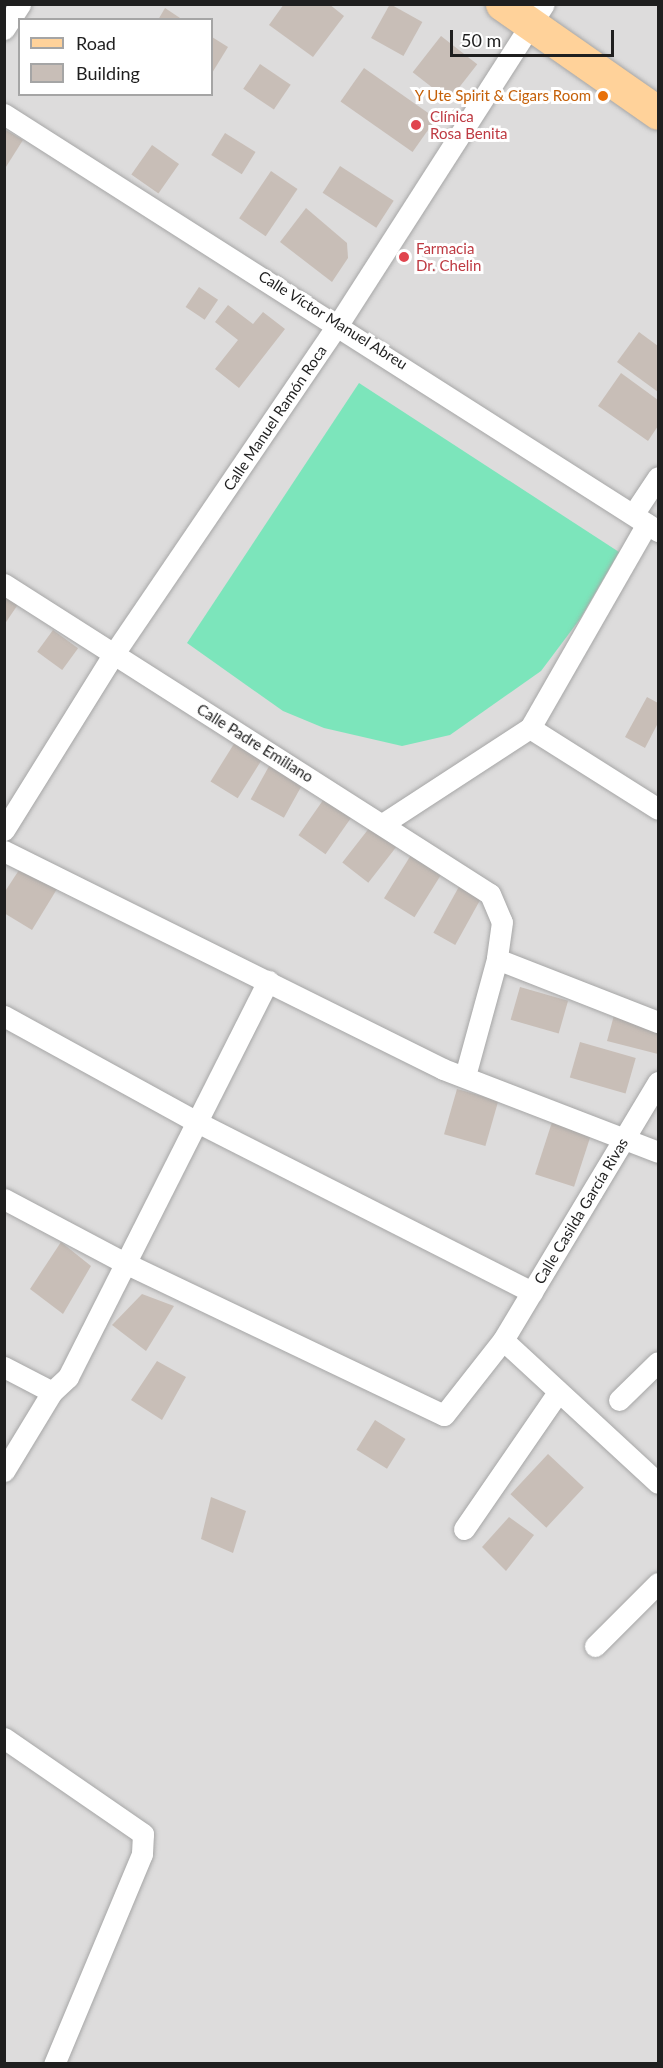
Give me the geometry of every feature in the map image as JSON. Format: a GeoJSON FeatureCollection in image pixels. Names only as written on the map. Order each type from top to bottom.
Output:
{"type":"FeatureCollection","features":[{"type":"Feature","properties":{"kind":"main road"},"geometry":{"type":"LineString","coordinates":[[502,4],[538,14],[658,113]]}},
{"type":"Feature","properties":{"kind":"street"},"geometry":{"type":"LineString","coordinates":[[4,29],[20,4]]}},
{"type":"Feature","properties":{"kind":"street","name":"Calle Manuel Ramón Roca"},"geometry":{"type":"LineString","coordinates":[[4,830],[113,655],[339,323],[538,14]]}},
{"type":"Feature","properties":{"kind":"street","name":"Calle Víctor Manuel Abreu"},"geometry":{"type":"LineString","coordinates":[[4,114],[339,323],[647,523]]}},
{"type":"Feature","properties":{"kind":"street"},"geometry":{"type":"LineString","coordinates":[[384,823],[530,728],[647,523],[658,477]]}},
{"type":"Feature","properties":{"kind":"street","name":"Calle Padre Emiliano"},"geometry":{"type":"LineString","coordinates":[[4,584],[113,655],[384,823],[490,894],[499,908],[497,959]]}},
{"type":"Feature","properties":{"kind":"street"},"geometry":{"type":"LineString","coordinates":[[530,728],[658,808]]}},
{"type":"Feature","properties":{"kind":"street"},"geometry":{"type":"LineString","coordinates":[[4,851],[465,1076],[626,1136],[658,1152]]}},
{"type":"Feature","properties":{"kind":"street"},"geometry":{"type":"LineString","coordinates":[[465,1076],[497,959],[658,1022]]}},
{"type":"Feature","properties":{"kind":"street"},"geometry":{"type":"LineString","coordinates":[[4,1471],[51,1392],[68,1377],[195,1121],[268,981]]}},
{"type":"Feature","properties":{"kind":"street"},"geometry":{"type":"LineString","coordinates":[[4,1016],[195,1121],[532,1292]]}},
{"type":"Feature","properties":{"kind":"street","name":"Calle Casilda García Rivas"},"geometry":{"type":"LineString","coordinates":[[125,1263],[444,1414],[503,1340],[658,1083]]}},
{"type":"Feature","properties":{"kind":"street"},"geometry":{"type":"LineString","coordinates":[[4,1199],[125,1263]]}},
{"type":"Feature","properties":{"kind":"street"},"geometry":{"type":"LineString","coordinates":[[503,1340],[658,1483]]}},
{"type":"Feature","properties":{"kind":"street"},"geometry":{"type":"LineString","coordinates":[[619,1400],[658,1362]]}},
{"type":"Feature","properties":{"kind":"street"},"geometry":{"type":"LineString","coordinates":[[4,1367],[51,1392]]}},
{"type":"Feature","properties":{"kind":"street"},"geometry":{"type":"LineString","coordinates":[[464,1529],[558,1392]]}},
{"type":"Feature","properties":{"kind":"street"},"geometry":{"type":"LineString","coordinates":[[595,1646],[658,1583]]}},
{"type":"Feature","properties":{"kind":"street"},"geometry":{"type":"LineString","coordinates":[[4,1738],[142,1834],[142,1854],[54,2064]]}},
{"type":"Feature","properties":{"kind":"shaded area"},"geometry":{"type":"Polygon","coordinates":[[[5,5],[658,5],[658,2063],[5,2063],[5,5]]]}},
{"type":"Feature","properties":{"kind":"green space"},"geometry":{"type":"Polygon","coordinates":[[[359,383],[619,552],[580,619],[541,671],[450,735],[402,746],[324,728],[283,711],[187,643],[359,383]]]}},
{"type":"Feature","properties":{"kind":"building"},"geometry":{"type":"Polygon","coordinates":[[[284,4],[329,4],[344,16],[313,57],[269,25],[284,4]]]}},
{"type":"Feature","properties":{"kind":"building"},"geometry":{"type":"Polygon","coordinates":[[[390,4],[422,22],[403,56],[371,38],[390,4]]]}},
{"type":"Feature","properties":{"kind":"building"},"geometry":{"type":"Polygon","coordinates":[[[165,8],[180,18],[159,18],[165,8]]]}},
{"type":"Feature","properties":{"kind":"building"},"geometry":{"type":"Polygon","coordinates":[[[441,36],[477,64],[449,101],[413,72],[441,36]]]}},
{"type":"Feature","properties":{"kind":"building"},"geometry":{"type":"Polygon","coordinates":[[[213,38],[228,47],[213,71],[213,38]]]}},
{"type":"Feature","properties":{"kind":"building"},"geometry":{"type":"Polygon","coordinates":[[[260,64],[291,85],[274,110],[243,89],[260,64]]]}},
{"type":"Feature","properties":{"kind":"building"},"geometry":{"type":"Polygon","coordinates":[[[364,68],[436,118],[413,152],[340,102],[364,68]]]}},
{"type":"Feature","properties":{"kind":"building"},"geometry":{"type":"Polygon","coordinates":[[[4,129],[23,140],[4,170],[4,129]]]}},
{"type":"Feature","properties":{"kind":"building"},"geometry":{"type":"Polygon","coordinates":[[[225,133],[256,152],[242,174],[211,155],[225,133]]]}},
{"type":"Feature","properties":{"kind":"building"},"geometry":{"type":"Polygon","coordinates":[[[152,145],[179,164],[158,193],[131,174],[152,145]]]}},
{"type":"Feature","properties":{"kind":"building"},"geometry":{"type":"Polygon","coordinates":[[[340,166],[394,201],[376,228],[323,193],[340,166]]]}},
{"type":"Feature","properties":{"kind":"building"},"geometry":{"type":"Polygon","coordinates":[[[271,171],[298,189],[266,236],[239,218],[271,171]]]}},
{"type":"Feature","properties":{"kind":"building"},"geometry":{"type":"Polygon","coordinates":[[[306,208],[347,243],[348,258],[332,282],[280,242],[306,208]]]}},
{"type":"Feature","properties":{"kind":"building"},"geometry":{"type":"Polygon","coordinates":[[[199,287],[218,300],[205,320],[186,307],[199,287]]]}},
{"type":"Feature","properties":{"kind":"building"},"geometry":{"type":"Polygon","coordinates":[[[228,305],[253,324],[263,312],[285,329],[239,388],[215,369],[238,340],[215,322],[228,305]]]}},
{"type":"Feature","properties":{"kind":"building"},"geometry":{"type":"Polygon","coordinates":[[[639,332],[658,346],[658,392],[617,362],[639,332]]]}},
{"type":"Feature","properties":{"kind":"building"},"geometry":{"type":"Polygon","coordinates":[[[621,373],[658,400],[658,426],[648,441],[598,406],[621,373]]]}},
{"type":"Feature","properties":{"kind":"building"},"geometry":{"type":"Polygon","coordinates":[[[4,593],[19,603],[4,625],[4,593]]]}},
{"type":"Feature","properties":{"kind":"building"},"geometry":{"type":"Polygon","coordinates":[[[53,630],[78,648],[62,670],[37,652],[53,630]]]}},
{"type":"Feature","properties":{"kind":"building"},"geometry":{"type":"Polygon","coordinates":[[[647,697],[658,703],[658,723],[645,748],[625,737],[647,697]]]}},
{"type":"Feature","properties":{"kind":"building"},"geometry":{"type":"Polygon","coordinates":[[[237,739],[264,756],[238,798],[211,781],[237,739]]]}},
{"type":"Feature","properties":{"kind":"building"},"geometry":{"type":"Polygon","coordinates":[[[273,759],[306,777],[284,818],[251,799],[273,759]]]}},
{"type":"Feature","properties":{"kind":"building"},"geometry":{"type":"Polygon","coordinates":[[[326,796],[353,815],[326,854],[298,835],[326,796]]]}},
{"type":"Feature","properties":{"kind":"building"},"geometry":{"type":"Polygon","coordinates":[[[370,827],[396,847],[368,883],[342,862],[370,827]]]}},
{"type":"Feature","properties":{"kind":"building"},"geometry":{"type":"Polygon","coordinates":[[[411,855],[442,874],[415,917],[384,898],[411,855]]]}},
{"type":"Feature","properties":{"kind":"building"},"geometry":{"type":"Polygon","coordinates":[[[21,867],[57,889],[32,930],[4,913],[4,893],[21,867]]]}},
{"type":"Feature","properties":{"kind":"building"},"geometry":{"type":"Polygon","coordinates":[[[461,883],[483,895],[455,945],[433,933],[461,883]]]}},
{"type":"Feature","properties":{"kind":"building"},"geometry":{"type":"Polygon","coordinates":[[[520,987],[568,1001],[559,1033],[511,1020],[520,987]]]}},
{"type":"Feature","properties":{"kind":"building"},"geometry":{"type":"Polygon","coordinates":[[[616,1008],[658,1019],[658,1054],[607,1041],[616,1008]]]}},
{"type":"Feature","properties":{"kind":"building"},"geometry":{"type":"Polygon","coordinates":[[[580,1042],[636,1058],[626,1094],[570,1078],[580,1042]]]}},
{"type":"Feature","properties":{"kind":"building"},"geometry":{"type":"Polygon","coordinates":[[[457,1089],[498,1101],[485,1146],[444,1134],[457,1089]]]}},
{"type":"Feature","properties":{"kind":"building"},"geometry":{"type":"Polygon","coordinates":[[[553,1119],[592,1132],[574,1187],[535,1174],[553,1119]]]}},
{"type":"Feature","properties":{"kind":"building"},"geometry":{"type":"Polygon","coordinates":[[[61,1242],[91,1266],[63,1314],[30,1289],[61,1242]]]}},
{"type":"Feature","properties":{"kind":"building"},"geometry":{"type":"Polygon","coordinates":[[[142,1294],[174,1306],[146,1351],[112,1325],[142,1294]]]}},
{"type":"Feature","properties":{"kind":"building"},"geometry":{"type":"Polygon","coordinates":[[[157,1361],[186,1377],[162,1420],[131,1400],[157,1361]]]}},
{"type":"Feature","properties":{"kind":"building"},"geometry":{"type":"Polygon","coordinates":[[[375,1420],[406,1439],[387,1469],[356,1450],[375,1420]]]}},
{"type":"Feature","properties":{"kind":"building"},"geometry":{"type":"Polygon","coordinates":[[[548,1454],[584,1487],[546,1528],[510,1494],[548,1454]]]}},
{"type":"Feature","properties":{"kind":"building"},"geometry":{"type":"Polygon","coordinates":[[[211,1497],[246,1511],[233,1553],[201,1539],[211,1497]]]}},
{"type":"Feature","properties":{"kind":"building"},"geometry":{"type":"Polygon","coordinates":[[[509,1517],[534,1535],[506,1571],[482,1547],[509,1517]]]}},
{"type":"Feature","properties":{"kind":"place","name":"Y Ute Spirit & Cigars Room"},"geometry":{"type":"Point","coordinates":[603,96]}},
{"type":"Feature","properties":{"kind":"place","name":"Clínica Rosa Benita"},"geometry":{"type":"Point","coordinates":[416,125]}},
{"type":"Feature","properties":{"kind":"place","name":"Farmacia Dr. Chelin"},"geometry":{"type":"Point","coordinates":[404,257]}}]}
